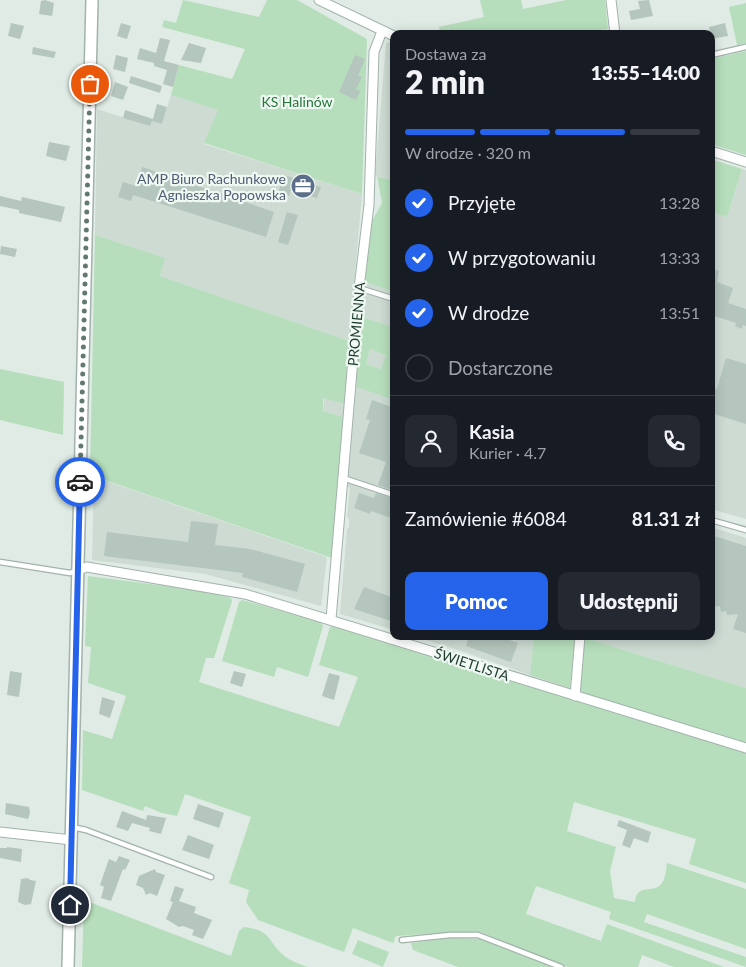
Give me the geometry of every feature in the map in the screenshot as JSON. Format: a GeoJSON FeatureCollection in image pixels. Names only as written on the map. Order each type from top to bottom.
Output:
{"type":"FeatureCollection","features":[{"type":"Feature","properties":{"kind":"street"},"geometry":{"type":"LineString","coordinates":[[68,967],[92,0]]}},
{"type":"Feature","properties":{"kind":"street"},"geometry":{"type":"LineString","coordinates":[[612,0],[615,30]]}},
{"type":"Feature","properties":{"kind":"street"},"geometry":{"type":"LineString","coordinates":[[324,1],[390,34]]}},
{"type":"Feature","properties":{"kind":"street","name":"PROMIENNA"},"geometry":{"type":"LineString","coordinates":[[331,619],[359,288],[369,205],[374,52],[382,31]]}},
{"type":"Feature","properties":{"kind":"street"},"geometry":{"type":"LineString","coordinates":[[715,152],[746,162]]}},
{"type":"Feature","properties":{"kind":"street","name":"ŚWIETLISTA"},"geometry":{"type":"LineString","coordinates":[[78,570],[86,567],[196,584],[245,594],[390,638]]}},
{"type":"Feature","properties":{"kind":"street","name":"ŚWIETLISTA"},"geometry":{"type":"LineString","coordinates":[[398,640],[746,748]]}},
{"type":"Feature","properties":{"kind":"street"},"geometry":{"type":"LineString","coordinates":[[575,696],[580,640]]}},
{"type":"Feature","properties":{"kind":"street"},"geometry":{"type":"LineString","coordinates":[[0,832],[72,840]]}},
{"type":"Feature","properties":{"kind":"lane"},"geometry":{"type":"LineString","coordinates":[[715,54],[746,47]]}},
{"type":"Feature","properties":{"kind":"lane"},"geometry":{"type":"LineString","coordinates":[[359,288],[390,298]]}},
{"type":"Feature","properties":{"kind":"lane"},"geometry":{"type":"LineString","coordinates":[[343,478],[390,494]]}},
{"type":"Feature","properties":{"kind":"lane"},"geometry":{"type":"LineString","coordinates":[[715,521],[746,530]]}},
{"type":"Feature","properties":{"kind":"lane"},"geometry":{"type":"LineString","coordinates":[[0,562],[70,573],[78,570]]}},
{"type":"Feature","properties":{"kind":"lane"},"geometry":{"type":"LineString","coordinates":[[72,827],[86,830],[211,878]]}},
{"type":"Feature","properties":{"kind":"lane"},"geometry":{"type":"LineString","coordinates":[[402,940],[450,935],[478,935],[561,967]]}},
{"type":"Feature","properties":{"kind":"shaded area"},"geometry":{"type":"Polygon","coordinates":[[[390,42],[390,180],[375,175],[386,43],[390,42]]]}},
{"type":"Feature","properties":{"kind":"shaded area"},"geometry":{"type":"Polygon","coordinates":[[[171,95],[219,110],[204,144],[362,194],[349,341],[160,276],[164,258],[95,235],[97,109],[150,126],[152,121],[162,124],[171,95]]]}},
{"type":"Feature","properties":{"kind":"shaded area"},"geometry":{"type":"Polygon","coordinates":[[[742,169],[746,170],[746,519],[715,510],[715,213],[727,217],[742,169]]]}},
{"type":"Feature","properties":{"kind":"shaded area"},"geometry":{"type":"Polygon","coordinates":[[[365,282],[390,291],[390,326],[361,317],[365,282]]]}},
{"type":"Feature","properties":{"kind":"shaded area"},"geometry":{"type":"Polygon","coordinates":[[[370,349],[386,355],[381,369],[366,364],[370,349]]]}},
{"type":"Feature","properties":{"kind":"shaded area"},"geometry":{"type":"Polygon","coordinates":[[[356,387],[390,399],[390,629],[340,614],[347,529],[349,527],[349,519],[347,517],[350,488],[347,486],[356,387]]]}},
{"type":"Feature","properties":{"kind":"shaded area"},"geometry":{"type":"Polygon","coordinates":[[[324,398],[345,404],[343,417],[323,411],[324,398]]]}},
{"type":"Feature","properties":{"kind":"shaded area"},"geometry":{"type":"Polygon","coordinates":[[[94,477],[327,557],[321,606],[205,574],[92,560],[94,477]]]}},
{"type":"Feature","properties":{"kind":"shaded area"},"geometry":{"type":"Polygon","coordinates":[[[715,528],[746,538],[746,688],[591,640],[715,640],[715,528]]]}},
{"type":"Feature","properties":{"kind":"shaded area"},"geometry":{"type":"Polygon","coordinates":[[[426,640],[534,640],[530,675],[426,640]]]}},
{"type":"Feature","properties":{"kind":"green space","name":"KS Halinów"},"geometry":{"type":"Polygon","coordinates":[[[183,0],[259,17],[267,0],[297,0],[367,39],[362,194],[204,143],[218,110],[171,95],[179,65],[232,79],[245,49],[162,27],[164,20],[176,23],[183,0]]]}},
{"type":"Feature","properties":{"kind":"green space"},"geometry":{"type":"Polygon","coordinates":[[[480,0],[521,0],[523,9],[566,0],[605,0],[608,29],[439,30],[439,27],[484,17],[480,0]]]}},
{"type":"Feature","properties":{"kind":"green space"},"geometry":{"type":"Polygon","coordinates":[[[746,3],[746,43],[737,45],[729,7],[746,3]]]}},
{"type":"Feature","properties":{"kind":"green space"},"geometry":{"type":"Polygon","coordinates":[[[746,51],[746,155],[715,145],[715,58],[746,51]]]}},
{"type":"Feature","properties":{"kind":"green space"},"geometry":{"type":"Polygon","coordinates":[[[715,160],[742,169],[727,217],[715,213],[715,160]]]}},
{"type":"Feature","properties":{"kind":"green space"},"geometry":{"type":"Polygon","coordinates":[[[377,176],[390,180],[390,291],[365,282],[372,221],[382,203],[377,176]]]}},
{"type":"Feature","properties":{"kind":"green space"},"geometry":{"type":"Polygon","coordinates":[[[95,235],[165,258],[160,276],[349,341],[345,404],[323,398],[323,411],[343,417],[332,558],[90,475],[95,235]]]}},
{"type":"Feature","properties":{"kind":"green space"},"geometry":{"type":"Polygon","coordinates":[[[361,317],[390,326],[390,399],[356,387],[361,317]],[[370,349],[366,364],[381,369],[386,355],[370,349]]]}},
{"type":"Feature","properties":{"kind":"green space"},"geometry":{"type":"Polygon","coordinates":[[[0,369],[64,382],[63,435],[0,420],[0,369]]]}},
{"type":"Feature","properties":{"kind":"green space"},"geometry":{"type":"Polygon","coordinates":[[[88,576],[204,591],[231,598],[232,601],[214,658],[206,658],[199,682],[339,727],[358,677],[319,665],[330,627],[334,626],[746,753],[746,883],[689,864],[696,839],[574,802],[567,831],[616,847],[610,871],[614,898],[635,902],[639,892],[655,888],[662,883],[667,863],[746,889],[746,949],[647,914],[644,922],[746,957],[746,967],[609,919],[611,912],[536,886],[526,914],[601,941],[607,924],[724,967],[674,967],[642,955],[638,967],[567,967],[481,932],[396,936],[393,943],[353,928],[344,952],[258,920],[246,902],[249,890],[229,883],[251,817],[185,794],[177,816],[162,813],[145,806],[143,811],[82,790],[83,730],[112,739],[126,696],[88,683],[91,647],[85,646],[88,576]]]}},
{"type":"Feature","properties":{"kind":"green space"},"geometry":{"type":"Polygon","coordinates":[[[242,600],[321,622],[323,626],[308,677],[277,667],[274,677],[222,661],[239,602],[242,600]]]}},
{"type":"Feature","properties":{"kind":"green space"},"geometry":{"type":"Polygon","coordinates":[[[534,640],[575,640],[570,688],[530,675],[534,640]]]}},
{"type":"Feature","properties":{"kind":"green space"},"geometry":{"type":"Polygon","coordinates":[[[585,640],[591,640],[746,688],[746,744],[584,694],[580,689],[585,640]]]}},
{"type":"Feature","properties":{"kind":"green space"},"geometry":{"type":"Polygon","coordinates":[[[84,900],[231,956],[239,931],[244,927],[258,930],[266,934],[285,956],[296,963],[308,967],[82,967],[84,900]]]}},
{"type":"Feature","properties":{"kind":"green space"},"geometry":{"type":"Polygon","coordinates":[[[450,938],[481,939],[553,967],[458,967],[413,950],[411,943],[450,938]]]}},
{"type":"Feature","properties":{"kind":"green space"},"geometry":{"type":"Polygon","coordinates":[[[358,940],[389,952],[383,967],[352,954],[358,940]]]}},
{"type":"Feature","properties":{"kind":"building"},"geometry":{"type":"Polygon","coordinates":[[[45,0],[54,3],[52,16],[39,14],[41,1],[45,0]]]}},
{"type":"Feature","properties":{"kind":"building"},"geometry":{"type":"Polygon","coordinates":[[[649,0],[653,16],[631,20],[629,11],[640,9],[638,1],[649,0]]]}},
{"type":"Feature","properties":{"kind":"building"},"geometry":{"type":"Polygon","coordinates":[[[11,23],[24,26],[20,39],[8,36],[11,23]]]}},
{"type":"Feature","properties":{"kind":"building"},"geometry":{"type":"Polygon","coordinates":[[[121,23],[131,26],[127,39],[117,36],[121,23]]]}},
{"type":"Feature","properties":{"kind":"building"},"geometry":{"type":"Polygon","coordinates":[[[725,23],[728,36],[715,38],[715,30],[710,30],[709,27],[725,23]]]}},
{"type":"Feature","properties":{"kind":"building"},"geometry":{"type":"Polygon","coordinates":[[[160,38],[170,40],[164,61],[179,65],[173,87],[163,84],[167,70],[154,66],[154,63],[137,59],[140,48],[156,53],[160,38]]]}},
{"type":"Feature","properties":{"kind":"building"},"geometry":{"type":"Polygon","coordinates":[[[189,43],[206,48],[201,63],[181,60],[189,43]]]}},
{"type":"Feature","properties":{"kind":"building"},"geometry":{"type":"Polygon","coordinates":[[[33,47],[56,52],[54,58],[32,54],[33,47]]]}},
{"type":"Feature","properties":{"kind":"building"},"geometry":{"type":"Polygon","coordinates":[[[116,55],[128,58],[125,72],[113,69],[116,55]]]}},
{"type":"Feature","properties":{"kind":"building"},"geometry":{"type":"Polygon","coordinates":[[[355,55],[365,59],[358,76],[362,77],[356,89],[360,91],[356,100],[339,92],[355,55]]]}},
{"type":"Feature","properties":{"kind":"building"},"geometry":{"type":"Polygon","coordinates":[[[131,76],[162,86],[160,93],[129,83],[131,76]]]}},
{"type":"Feature","properties":{"kind":"building"},"geometry":{"type":"Polygon","coordinates":[[[115,82],[128,87],[123,100],[111,96],[115,82]]]}},
{"type":"Feature","properties":{"kind":"building"},"geometry":{"type":"Polygon","coordinates":[[[157,104],[167,107],[162,124],[152,121],[150,126],[123,118],[125,110],[153,119],[157,104]]]}},
{"type":"Feature","properties":{"kind":"building"},"geometry":{"type":"Polygon","coordinates":[[[49,142],[70,146],[66,161],[46,156],[49,142]]]}},
{"type":"Feature","properties":{"kind":"building"},"geometry":{"type":"Polygon","coordinates":[[[142,167],[274,212],[266,237],[133,195],[131,201],[118,197],[123,182],[136,186],[142,167]]]}},
{"type":"Feature","properties":{"kind":"building"},"geometry":{"type":"Polygon","coordinates":[[[284,175],[321,187],[317,198],[291,190],[289,196],[281,194],[279,190],[284,175]]]}},
{"type":"Feature","properties":{"kind":"building"},"geometry":{"type":"Polygon","coordinates":[[[0,196],[21,201],[22,197],[65,207],[61,222],[19,213],[19,210],[0,206],[0,196]]]}},
{"type":"Feature","properties":{"kind":"building"},"geometry":{"type":"Polygon","coordinates":[[[287,212],[298,215],[288,245],[278,242],[287,212]]]}},
{"type":"Feature","properties":{"kind":"building"},"geometry":{"type":"Polygon","coordinates":[[[1,246],[17,249],[15,257],[0,254],[1,246]]]}},
{"type":"Feature","properties":{"kind":"building"},"geometry":{"type":"Polygon","coordinates":[[[715,270],[719,271],[717,282],[733,288],[728,303],[746,309],[746,326],[743,325],[742,329],[735,326],[736,323],[715,316],[715,270]]]}},
{"type":"Feature","properties":{"kind":"building"},"geometry":{"type":"Polygon","coordinates":[[[726,358],[746,364],[746,424],[715,414],[715,388],[717,389],[726,358]]]}},
{"type":"Feature","properties":{"kind":"building"},"geometry":{"type":"Polygon","coordinates":[[[372,400],[390,407],[390,490],[378,485],[386,462],[359,453],[370,420],[366,419],[372,400]]]}},
{"type":"Feature","properties":{"kind":"building"},"geometry":{"type":"Polygon","coordinates":[[[359,493],[374,498],[376,493],[390,498],[390,518],[371,511],[370,514],[354,508],[359,493]]]}},
{"type":"Feature","properties":{"kind":"building"},"geometry":{"type":"Polygon","coordinates":[[[191,521],[218,524],[215,545],[250,549],[305,564],[297,592],[242,577],[243,573],[104,556],[107,532],[188,542],[191,521]]]}},
{"type":"Feature","properties":{"kind":"building"},"geometry":{"type":"Polygon","coordinates":[[[715,536],[746,546],[746,633],[733,629],[738,614],[727,615],[726,611],[721,612],[720,606],[715,607],[715,536]]]}},
{"type":"Feature","properties":{"kind":"building"},"geometry":{"type":"Polygon","coordinates":[[[364,587],[390,597],[390,621],[354,609],[364,587]]]}},
{"type":"Feature","properties":{"kind":"building"},"geometry":{"type":"Polygon","coordinates":[[[468,640],[509,640],[518,643],[511,662],[466,646],[468,640]]]}},
{"type":"Feature","properties":{"kind":"building"},"geometry":{"type":"Polygon","coordinates":[[[10,671],[22,673],[19,697],[7,695],[10,671]]]}},
{"type":"Feature","properties":{"kind":"building"},"geometry":{"type":"Polygon","coordinates":[[[234,671],[246,674],[242,687],[230,683],[234,671]]]}},
{"type":"Feature","properties":{"kind":"building"},"geometry":{"type":"Polygon","coordinates":[[[329,673],[340,676],[334,700],[322,696],[329,673]]]}},
{"type":"Feature","properties":{"kind":"building"},"geometry":{"type":"Polygon","coordinates":[[[102,697],[115,701],[110,718],[99,714],[102,697]]]}},
{"type":"Feature","properties":{"kind":"building"},"geometry":{"type":"Polygon","coordinates":[[[6,803],[29,807],[28,819],[5,814],[6,803]]]}},
{"type":"Feature","properties":{"kind":"building"},"geometry":{"type":"Polygon","coordinates":[[[198,804],[224,813],[219,828],[193,819],[198,804]]]}},
{"type":"Feature","properties":{"kind":"building"},"geometry":{"type":"Polygon","coordinates":[[[122,811],[146,820],[147,815],[166,818],[161,834],[149,831],[150,828],[132,823],[128,831],[116,827],[122,811]]]}},
{"type":"Feature","properties":{"kind":"building"},"geometry":{"type":"Polygon","coordinates":[[[619,820],[651,832],[648,843],[634,838],[630,848],[622,845],[627,830],[617,826],[619,820]]]}},
{"type":"Feature","properties":{"kind":"building"},"geometry":{"type":"Polygon","coordinates":[[[188,835],[214,845],[209,859],[182,850],[188,835]]]}},
{"type":"Feature","properties":{"kind":"building"},"geometry":{"type":"Polygon","coordinates":[[[0,848],[22,849],[21,862],[0,858],[0,848]]]}},
{"type":"Feature","properties":{"kind":"building"},"geometry":{"type":"Polygon","coordinates":[[[119,856],[130,860],[125,870],[123,869],[111,901],[101,898],[104,887],[100,885],[109,859],[116,862],[119,856]]]}},
{"type":"Feature","properties":{"kind":"building"},"geometry":{"type":"Polygon","coordinates":[[[155,869],[156,872],[165,875],[157,896],[150,893],[146,895],[143,888],[136,885],[139,876],[155,869]]]}},
{"type":"Feature","properties":{"kind":"building"},"geometry":{"type":"Polygon","coordinates":[[[28,878],[36,881],[31,904],[25,905],[18,902],[21,879],[28,878]]]}},
{"type":"Feature","properties":{"kind":"building"},"geometry":{"type":"Polygon","coordinates":[[[175,886],[184,889],[179,901],[196,907],[194,913],[212,920],[203,939],[192,935],[194,930],[183,926],[179,927],[166,919],[173,902],[170,901],[175,886]]]}},
{"type":"Feature","properties":{"kind":"way so far"},"geometry":{"type":"LineString","coordinates":[[80,482],[90,84]]}},
{"type":"Feature","properties":{"kind":"place","name":"AMP Biuro Rachunkowe Agnieszka Popowska"},"geometry":{"type":"Point","coordinates":[303,186]}},
{"type":"Feature","properties":{"kind":"route"},"geometry":{"type":"LineString","coordinates":[[70,905],[80,482]]}}]}
